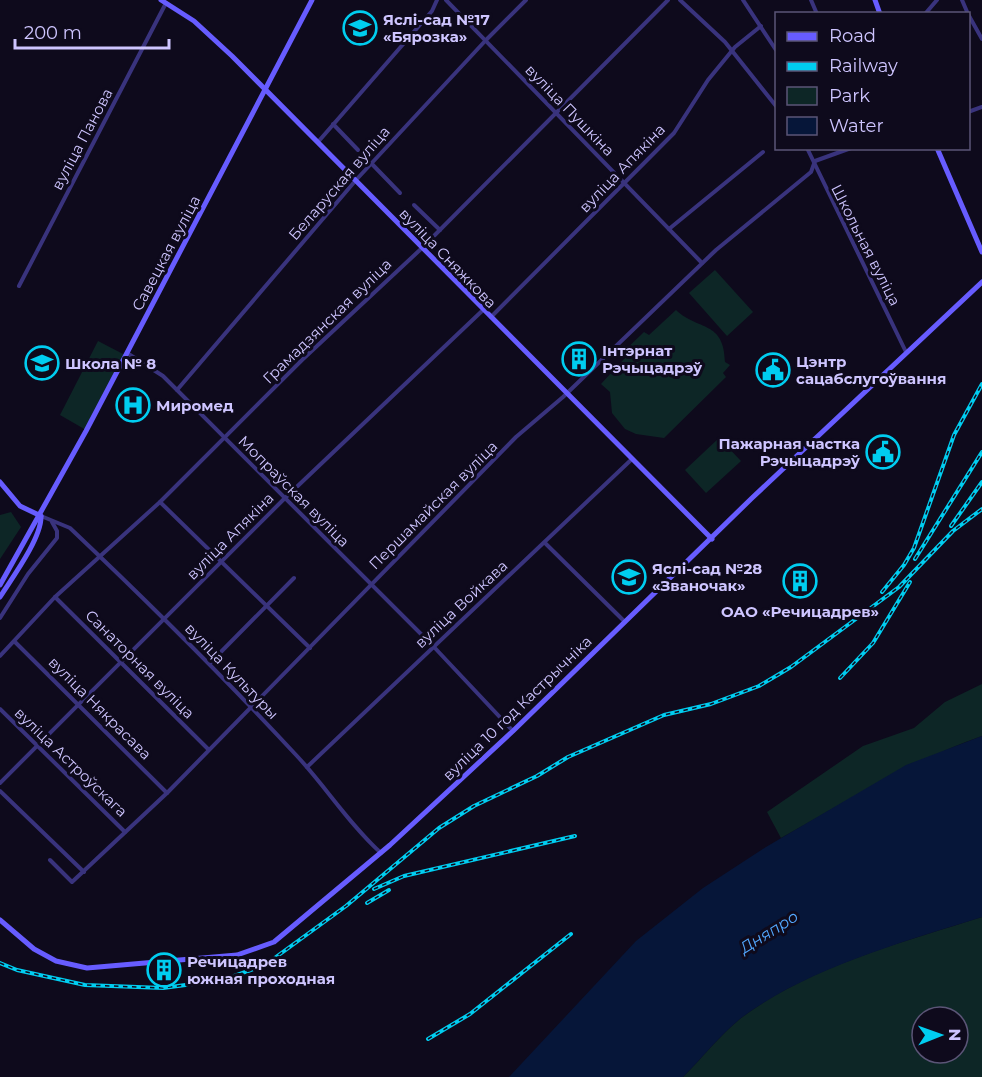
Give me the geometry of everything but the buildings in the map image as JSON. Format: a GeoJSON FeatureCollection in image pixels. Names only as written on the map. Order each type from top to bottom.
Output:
{"type":"FeatureCollection","features":[{"type":"Feature","properties":{"kind":"street","name":"Савецкая вуліца"},"geometry":{"type":"LineString","coordinates":[[0,585],[41,516],[312,0]]}},
{"type":"Feature","properties":{"kind":"street"},"geometry":{"type":"LineString","coordinates":[[318,142],[432,11],[437,0]]}},
{"type":"Feature","properties":{"kind":"street","name":"вуліца Пушкіна"},"geometry":{"type":"LineString","coordinates":[[446,0],[702,263]]}},
{"type":"Feature","properties":{"kind":"street","name":"Беларуская вуліца"},"geometry":{"type":"LineString","coordinates":[[177,390],[371,163],[526,0]]}},
{"type":"Feature","properties":{"kind":"street","name":"Грамадзянская вуліца"},"geometry":{"type":"LineString","coordinates":[[0,656],[55,597],[160,502],[302,360],[422,248],[668,0]]}},
{"type":"Feature","properties":{"kind":"street"},"geometry":{"type":"LineString","coordinates":[[680,0],[732,51],[775,104]]}},
{"type":"Feature","properties":{"kind":"street"},"geometry":{"type":"LineString","coordinates":[[743,0],[775,47]]}},
{"type":"Feature","properties":{"kind":"street"},"geometry":{"type":"LineString","coordinates":[[927,12],[937,0]]}},
{"type":"Feature","properties":{"kind":"street","name":"вуліца Сняжкова"},"geometry":{"type":"LineString","coordinates":[[164,1],[200,27],[265,89],[482,311],[567,393],[711,539]]}},
{"type":"Feature","properties":{"kind":"street","name":"вуліца Панова"},"geometry":{"type":"LineString","coordinates":[[19,286],[164,1]]}},
{"type":"Feature","properties":{"kind":"street"},"geometry":{"type":"LineString","coordinates":[[970,18],[982,39]]}},
{"type":"Feature","properties":{"kind":"street","name":"вуліца Апякіна"},"geometry":{"type":"LineString","coordinates":[[490,318],[674,133],[708,80],[732,51],[761,26]]}},
{"type":"Feature","properties":{"kind":"street"},"geometry":{"type":"LineString","coordinates":[[333,124],[358,150]]}},
{"type":"Feature","properties":{"kind":"street","name":"Школьная вуліца"},"geometry":{"type":"LineString","coordinates":[[808,150],[815,161],[816,172],[906,352]]}},
{"type":"Feature","properties":{"kind":"street"},"geometry":{"type":"LineString","coordinates":[[815,161],[845,150]]}},
{"type":"Feature","properties":{"kind":"street"},"geometry":{"type":"LineString","coordinates":[[938,150],[982,252]]}},
{"type":"Feature","properties":{"kind":"street"},"geometry":{"type":"LineString","coordinates":[[669,229],[763,152]]}},
{"type":"Feature","properties":{"kind":"street","name":"Першамайская вуліца"},"geometry":{"type":"LineString","coordinates":[[84,872],[167,793],[516,437],[567,393],[702,263],[811,172],[815,161]]}},
{"type":"Feature","properties":{"kind":"street"},"geometry":{"type":"LineString","coordinates":[[371,163],[400,194]]}},
{"type":"Feature","properties":{"kind":"street"},"geometry":{"type":"LineString","coordinates":[[414,205],[440,230]]}},
{"type":"Feature","properties":{"kind":"street","name":"вуліца 10 год Кастрычніка"},"geometry":{"type":"LineString","coordinates":[[0,920],[34,949],[56,961],[87,968],[237,955],[258,950],[281,937],[381,853],[513,731],[624,621],[982,282]]}},
{"type":"Feature","properties":{"kind":"street","name":"вуліца Апякіна"},"geometry":{"type":"LineString","coordinates":[[0,783],[284,499],[482,311]]}},
{"type":"Feature","properties":{"kind":"street","name":"Мопраўская вуліца"},"geometry":{"type":"LineString","coordinates":[[127,353],[163,376],[433,646],[513,731]]}},
{"type":"Feature","properties":{"kind":"street","name":"вуліца Войкава"},"geometry":{"type":"LineString","coordinates":[[307,767],[632,459]]}},
{"type":"Feature","properties":{"kind":"street"},"geometry":{"type":"LineString","coordinates":[[0,482],[20,506],[41,516]]}},
{"type":"Feature","properties":{"kind":"street"},"geometry":{"type":"LineString","coordinates":[[160,502],[310,648]]}},
{"type":"Feature","properties":{"kind":"street","name":"Савецкая вуліца"},"geometry":{"type":"LineString","coordinates":[[0,597],[32,542],[41,516]]}},
{"type":"Feature","properties":{"kind":"street","name":"вуліца Культуры"},"geometry":{"type":"LineString","coordinates":[[41,516],[70,528],[209,663],[307,767],[365,838],[381,853]]}},
{"type":"Feature","properties":{"kind":"street"},"geometry":{"type":"LineString","coordinates":[[0,618],[28,574],[57,538],[57,531],[51,521]]}},
{"type":"Feature","properties":{"kind":"street"},"geometry":{"type":"LineString","coordinates":[[545,543],[624,621]]}},
{"type":"Feature","properties":{"kind":"street"},"geometry":{"type":"LineString","coordinates":[[209,663],[294,578]]}},
{"type":"Feature","properties":{"kind":"street","name":"Санаторная вуліца"},"geometry":{"type":"LineString","coordinates":[[55,597],[208,749]]}},
{"type":"Feature","properties":{"kind":"street","name":"вуліца Някрасава"},"geometry":{"type":"LineString","coordinates":[[15,642],[80,704],[167,793]]}},
{"type":"Feature","properties":{"kind":"street","name":"вуліца Астроўскага"},"geometry":{"type":"LineString","coordinates":[[0,709],[125,832]]}},
{"type":"Feature","properties":{"kind":"street"},"geometry":{"type":"LineString","coordinates":[[0,791],[84,872],[72,882],[51,860]]}},
{"type":"Feature","properties":{"kind":"green space"},"geometry":{"type":"Polygon","coordinates":[[[715,270],[753,312],[727,336],[689,293],[715,270]]]}},
{"type":"Feature","properties":{"kind":"green space"},"geometry":{"type":"Polygon","coordinates":[[[676,310],[684,317],[715,333],[724,349],[725,362],[730,365],[723,373],[726,377],[664,438],[636,434],[625,429],[612,413],[610,392],[601,384],[625,358],[621,354],[644,332],[649,335],[676,310]]]}},
{"type":"Feature","properties":{"kind":"green space"},"geometry":{"type":"Polygon","coordinates":[[[98,341],[125,355],[86,430],[60,415],[98,341]]]}},
{"type":"Feature","properties":{"kind":"green space"},"geometry":{"type":"Polygon","coordinates":[[[719,438],[741,461],[706,493],[685,470],[719,438]]]}},
{"type":"Feature","properties":{"kind":"green space"},"geometry":{"type":"Polygon","coordinates":[[[11,512],[21,527],[0,559],[0,515],[11,512]]]}},
{"type":"Feature","properties":{"kind":"green space"},"geometry":{"type":"Polygon","coordinates":[[[982,684],[982,736],[930,757],[781,838],[767,812],[863,746],[914,728],[945,702],[982,684]]]}},
{"type":"Feature","properties":{"kind":"green space"},"geometry":{"type":"Polygon","coordinates":[[[982,917],[982,1077],[683,1077],[733,1025],[768,1000],[826,970],[888,947],[982,917]]]}},
{"type":"Feature","properties":{"kind":"water","name":"Дняпро"},"geometry":{"type":"Polygon","coordinates":[[[982,736],[982,917],[857,958],[767,1000],[741,1018],[718,1039],[683,1077],[509,1077],[636,941],[703,888],[766,847],[906,765],[982,736]]]}},
{"type":"Feature","properties":{"kind":"railway"},"geometry":{"type":"LineString","coordinates":[[882,592],[904,565],[914,548],[954,435],[982,384]]}},
{"type":"Feature","properties":{"kind":"railway"},"geometry":{"type":"LineString","coordinates":[[915,559],[982,452]]}},
{"type":"Feature","properties":{"kind":"railway"},"geometry":{"type":"LineString","coordinates":[[951,526],[982,482]]}},
{"type":"Feature","properties":{"kind":"railway"},"geometry":{"type":"LineString","coordinates":[[0,963],[17,970],[85,985],[163,988],[223,980],[265,965],[346,906],[439,828],[474,806],[537,776],[568,757],[664,715],[711,704],[759,686],[791,667],[899,587],[953,531],[982,509]]}},
{"type":"Feature","properties":{"kind":"railway"},"geometry":{"type":"LineString","coordinates":[[840,678],[873,643],[910,582]]}},
{"type":"Feature","properties":{"kind":"railway"},"geometry":{"type":"LineString","coordinates":[[374,889],[404,876],[575,836]]}},
{"type":"Feature","properties":{"kind":"railway"},"geometry":{"type":"LineString","coordinates":[[367,903],[389,890]]}},
{"type":"Feature","properties":{"kind":"railway"},"geometry":{"type":"LineString","coordinates":[[428,1039],[470,1014],[571,934]]}},
{"type":"Feature","properties":{"kind":"place","name":"Яслі-сад №17 «Бярозка»"},"geometry":{"type":"Point","coordinates":[360,28]}},
{"type":"Feature","properties":{"kind":"place","name":"Інтэрнат Рэчыцадрэў"},"geometry":{"type":"Point","coordinates":[579,359]}},
{"type":"Feature","properties":{"kind":"place","name":"Школа № 8"},"geometry":{"type":"Point","coordinates":[42,363]}},
{"type":"Feature","properties":{"kind":"place","name":"Цэнтр сацабслугоўвання"},"geometry":{"type":"Point","coordinates":[773,370]}},
{"type":"Feature","properties":{"kind":"place","name":"Миромед"},"geometry":{"type":"Point","coordinates":[133,405]}},
{"type":"Feature","properties":{"kind":"place","name":"Пажарная частка Рэчыцадрэў"},"geometry":{"type":"Point","coordinates":[883,452]}},
{"type":"Feature","properties":{"kind":"place","name":"Яслі-сад №28 «Званочак»"},"geometry":{"type":"Point","coordinates":[629,577]}},
{"type":"Feature","properties":{"kind":"place","name":"ОАО «Речицадрев»"},"geometry":{"type":"Point","coordinates":[800,581]}},
{"type":"Feature","properties":{"kind":"place","name":"Речицадрев южная проходная"},"geometry":{"type":"Point","coordinates":[164,970]}}]}
